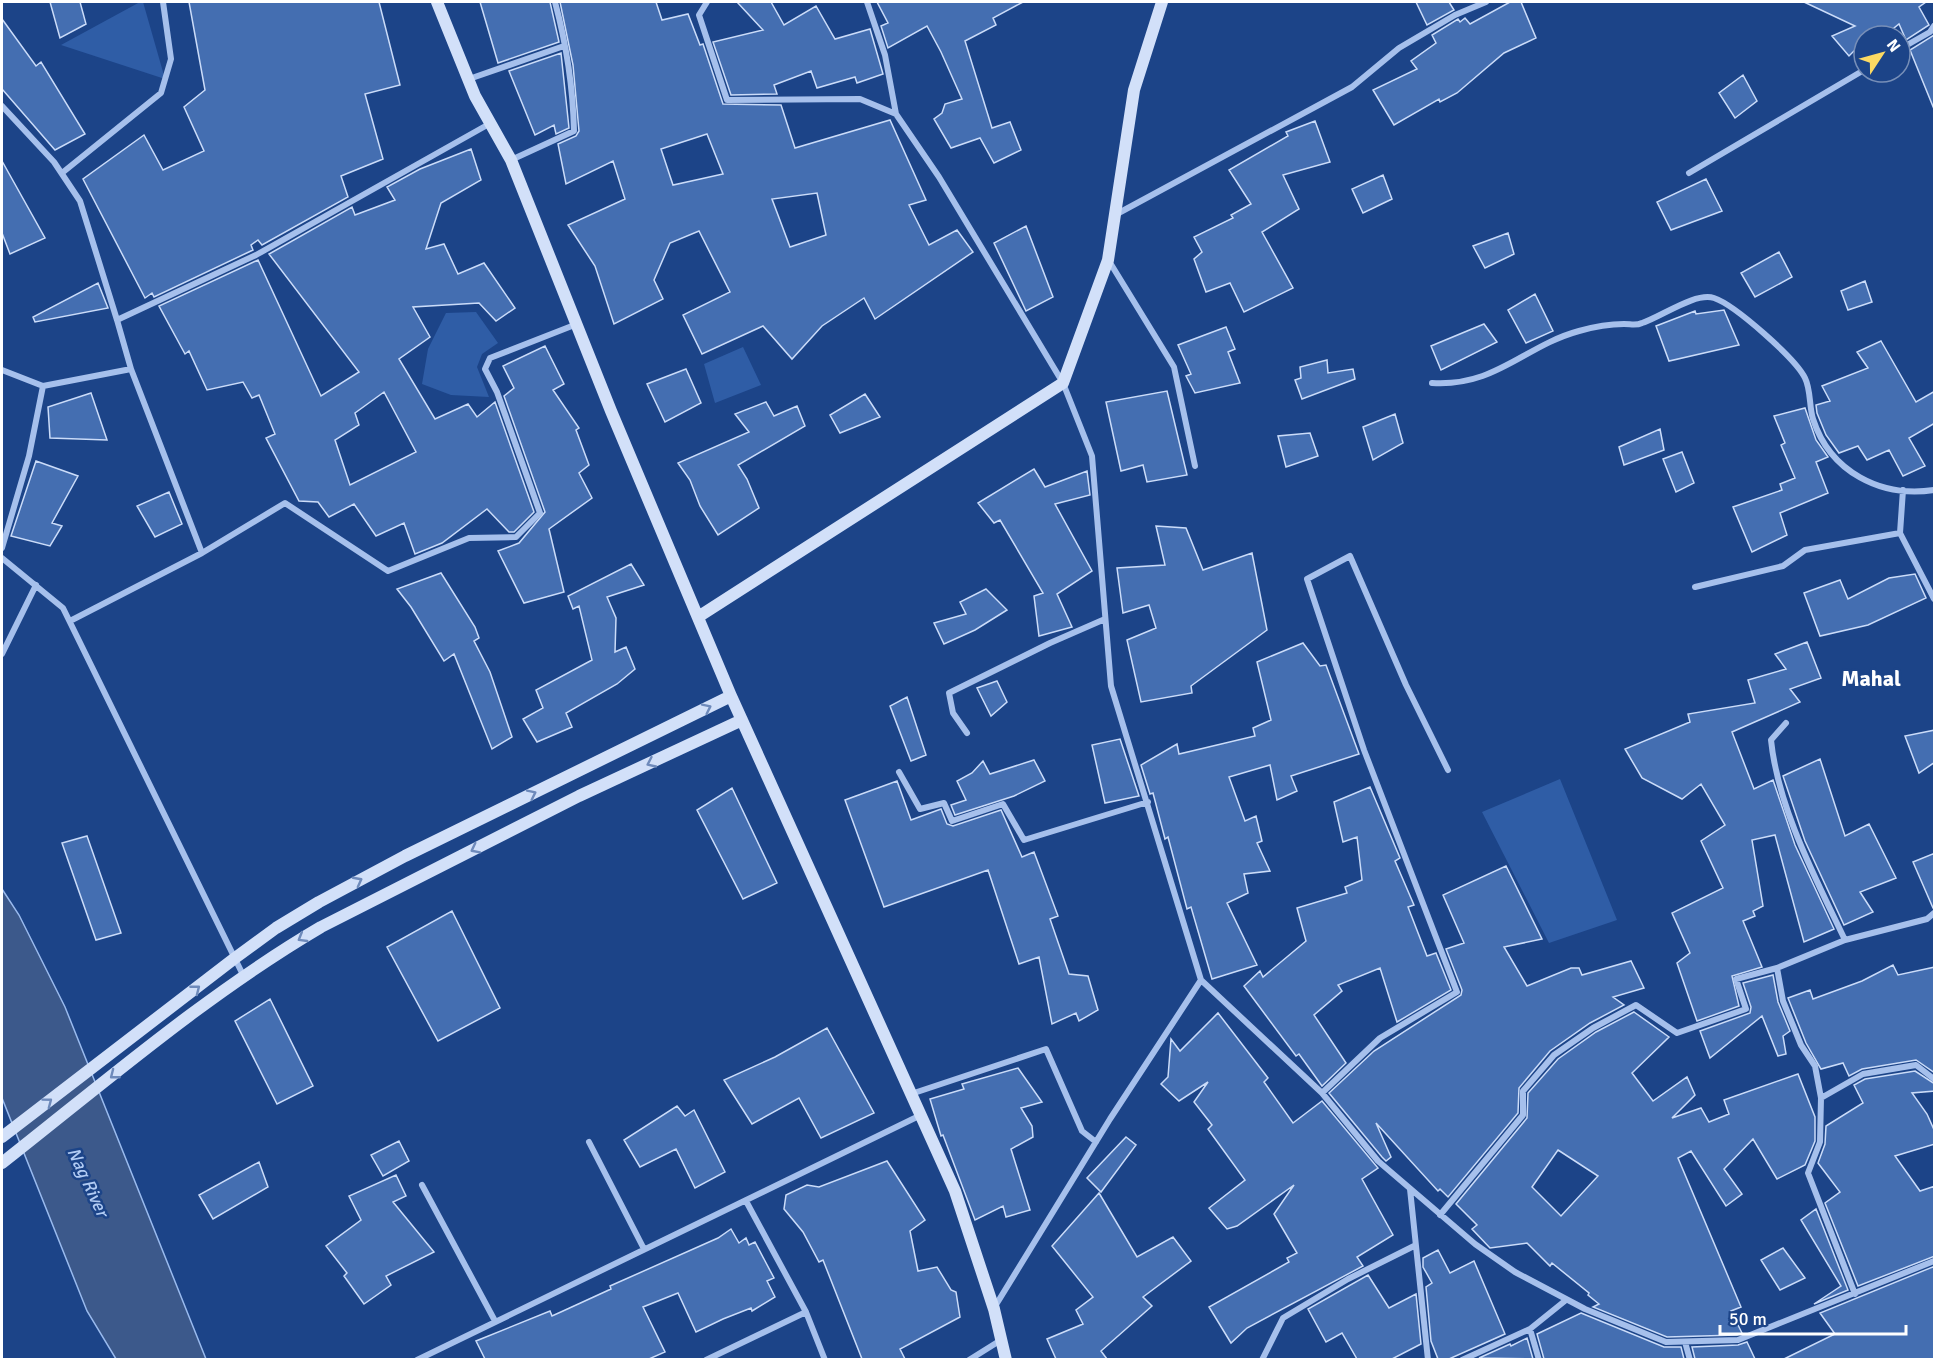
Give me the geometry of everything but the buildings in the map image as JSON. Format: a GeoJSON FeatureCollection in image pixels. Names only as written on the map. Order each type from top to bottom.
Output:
{"type":"FeatureCollection","features":[{"type":"Feature","properties":{"kind":"street"},"geometry":{"type":"LineString","coordinates":[[62,173],[161,93],[171,59],[164,2]]}},
{"type":"Feature","properties":{"kind":"street"},"geometry":{"type":"LineString","coordinates":[[437,2],[489,124],[511,160],[731,696],[955,1191],[994,1309],[1006,1359]]}},
{"type":"Feature","properties":{"kind":"street"},"geometry":{"type":"LineString","coordinates":[[511,160],[574,131],[564,46],[555,2]]}},
{"type":"Feature","properties":{"kind":"street"},"geometry":{"type":"LineString","coordinates":[[707,2],[699,15],[727,100],[860,99],[896,114]]}},
{"type":"Feature","properties":{"kind":"street"},"geometry":{"type":"LineString","coordinates":[[867,2],[885,55],[896,114],[939,177],[1063,383],[1092,456],[1111,686],[1149,802],[1201,980],[1322,1093],[1378,1161],[1440,1215],[1515,1272],[1566,1300],[1666,1342],[1738,1340],[1935,1261]]}},
{"type":"Feature","properties":{"kind":"street"},"geometry":{"type":"LineString","coordinates":[[698,617],[1063,383],[1108,260],[1134,90],[1162,2]]}},
{"type":"Feature","properties":{"kind":"street"},"geometry":{"type":"LineString","coordinates":[[1115,215],[1352,87],[1398,48],[1455,15],[1486,2]]}},
{"type":"Feature","properties":{"kind":"street"},"geometry":{"type":"LineString","coordinates":[[1912,43],[1930,32],[1935,26]]}},
{"type":"Feature","properties":{"kind":"street"},"geometry":{"type":"LineString","coordinates":[[468,79],[564,46]]}},
{"type":"Feature","properties":{"kind":"street"},"geometry":{"type":"LineString","coordinates":[[1689,173],[1852,77]]}},
{"type":"Feature","properties":{"kind":"street"},"geometry":{"type":"LineString","coordinates":[[2,106],[62,173],[80,201],[130,369],[202,554]]}},
{"type":"Feature","properties":{"kind":"street"},"geometry":{"type":"LineString","coordinates":[[117,320],[256,255],[489,124]]}},
{"type":"Feature","properties":{"kind":"street"},"geometry":{"type":"LineString","coordinates":[[1108,260],[1174,367],[1195,466]]}},
{"type":"Feature","properties":{"kind":"street"},"geometry":{"type":"LineString","coordinates":[[1432,383],[1475,380],[1509,366],[1538,348],[1579,331],[1624,324],[1639,325],[1691,300],[1713,297],[1743,316],[1794,364],[1806,379],[1813,420],[1832,456],[1851,474],[1887,490],[1935,490]]}},
{"type":"Feature","properties":{"kind":"street"},"geometry":{"type":"LineString","coordinates":[[70,621],[202,554],[285,503],[388,572],[469,538],[516,537],[540,513],[497,392],[485,369],[490,357],[577,324]]}},
{"type":"Feature","properties":{"kind":"street"},"geometry":{"type":"LineString","coordinates":[[2,370],[43,386],[130,369]]}},
{"type":"Feature","properties":{"kind":"street"},"geometry":{"type":"LineString","coordinates":[[2,548],[29,456],[43,386]]}},
{"type":"Feature","properties":{"kind":"street"},"geometry":{"type":"LineString","coordinates":[[1903,490],[1900,533],[1935,599]]}},
{"type":"Feature","properties":{"kind":"street"},"geometry":{"type":"LineString","coordinates":[[1695,586],[1783,566],[1805,550],[1900,533]]}},
{"type":"Feature","properties":{"kind":"street"},"geometry":{"type":"LineString","coordinates":[[1322,1093],[1380,1038],[1457,992],[1364,750],[1306,579],[1350,556],[1406,685],[1448,770]]}},
{"type":"Feature","properties":{"kind":"street"},"geometry":{"type":"LineString","coordinates":[[2,558],[63,608],[244,977]]}},
{"type":"Feature","properties":{"kind":"street"},"geometry":{"type":"LineString","coordinates":[[2,654],[36,585]]}},
{"type":"Feature","properties":{"kind":"street"},"geometry":{"type":"LineString","coordinates":[[967,733],[953,713],[948,693],[1105,619]]}},
{"type":"Feature","properties":{"kind":"street"},"geometry":{"type":"LineString","coordinates":[[2,1137],[276,928],[328,897],[731,696]]}},
{"type":"Feature","properties":{"kind":"street"},"geometry":{"type":"LineString","coordinates":[[2,1163],[244,977],[321,927],[579,796],[742,720]]}},
{"type":"Feature","properties":{"kind":"street"},"geometry":{"type":"LineString","coordinates":[[1786,723],[1771,740],[1774,765],[1806,857],[1845,940]]}},
{"type":"Feature","properties":{"kind":"street"},"geometry":{"type":"LineString","coordinates":[[899,772],[920,809],[944,803],[952,821],[1003,804],[1024,840],[1149,802]]}},
{"type":"Feature","properties":{"kind":"street"},"geometry":{"type":"LineString","coordinates":[[1440,1215],[1523,1115],[1523,1091],[1554,1055],[1593,1028],[1636,1005],[1677,1033],[1746,1009],[1736,979],[1777,968],[1845,940],[1927,919],[1935,914]]}},
{"type":"Feature","properties":{"kind":"street"},"geometry":{"type":"LineString","coordinates":[[1777,968],[1783,1001],[1802,1044],[1815,1066],[1821,1098],[1820,1142],[1808,1173],[1855,1294]]}},
{"type":"Feature","properties":{"kind":"street"},"geometry":{"type":"LineString","coordinates":[[994,1309],[1096,1142],[1201,980]]}},
{"type":"Feature","properties":{"kind":"street"},"geometry":{"type":"LineString","coordinates":[[910,1094],[1046,1049],[1082,1131],[1096,1142]]}},
{"type":"Feature","properties":{"kind":"street"},"geometry":{"type":"LineString","coordinates":[[1821,1098],[1863,1074],[1874,1072],[1916,1065],[1935,1079]]}},
{"type":"Feature","properties":{"kind":"street"},"geometry":{"type":"LineString","coordinates":[[67,1087],[78,1103]]}},
{"type":"Feature","properties":{"kind":"street"},"geometry":{"type":"LineString","coordinates":[[417,1359],[921,1116]]}},
{"type":"Feature","properties":{"kind":"street"},"geometry":{"type":"LineString","coordinates":[[589,1142],[645,1249]]}},
{"type":"Feature","properties":{"kind":"street"},"geometry":{"type":"LineString","coordinates":[[422,1185],[495,1321]]}},
{"type":"Feature","properties":{"kind":"street"},"geometry":{"type":"LineString","coordinates":[[1410,1189],[1414,1246],[1428,1359]]}},
{"type":"Feature","properties":{"kind":"street"},"geometry":{"type":"LineString","coordinates":[[746,1201],[806,1312],[825,1359]]}},
{"type":"Feature","properties":{"kind":"street"},"geometry":{"type":"LineString","coordinates":[[1262,1359],[1283,1318],[1348,1279],[1414,1246]]}},
{"type":"Feature","properties":{"kind":"street"},"geometry":{"type":"LineString","coordinates":[[1462,1359],[1530,1329],[1566,1300]]}},
{"type":"Feature","properties":{"kind":"street"},"geometry":{"type":"LineString","coordinates":[[706,1359],[806,1312]]}},
{"type":"Feature","properties":{"kind":"street"},"geometry":{"type":"LineString","coordinates":[[1530,1329],[1539,1359]]}},
{"type":"Feature","properties":{"kind":"street"},"geometry":{"type":"LineString","coordinates":[[969,1359],[1001,1340]]}},
{"type":"Feature","properties":{"kind":"street"},"geometry":{"type":"LineString","coordinates":[[1686,1342],[1690,1359]]}},
{"type":"Feature","properties":{"kind":"shaded area"},"geometry":{"type":"Polygon","coordinates":[[[143,2],[165,79],[61,45],[143,2]]]}},
{"type":"Feature","properties":{"kind":"shaded area"},"geometry":{"type":"Polygon","coordinates":[[[476,312],[498,343],[482,354],[477,367],[489,397],[451,395],[422,384],[428,349],[446,313],[476,312]]]}},
{"type":"Feature","properties":{"kind":"shaded area"},"geometry":{"type":"Polygon","coordinates":[[[743,347],[761,385],[715,403],[704,364],[743,347]]]}},
{"type":"Feature","properties":{"kind":"shaded area"},"geometry":{"type":"Polygon","coordinates":[[[1560,779],[1617,920],[1549,943],[1482,812],[1560,779]]]}},
{"type":"Feature","properties":{"kind":"water","name":"Nag River"},"geometry":{"type":"Polygon","coordinates":[[[2,889],[19,915],[65,1007],[206,1359],[116,1359],[87,1311],[2,1098],[2,889]]]}},
{"type":"Feature","properties":{"kind":"district","name":"Mahal"},"geometry":{"type":"Point","coordinates":[1871,678]}}]}
